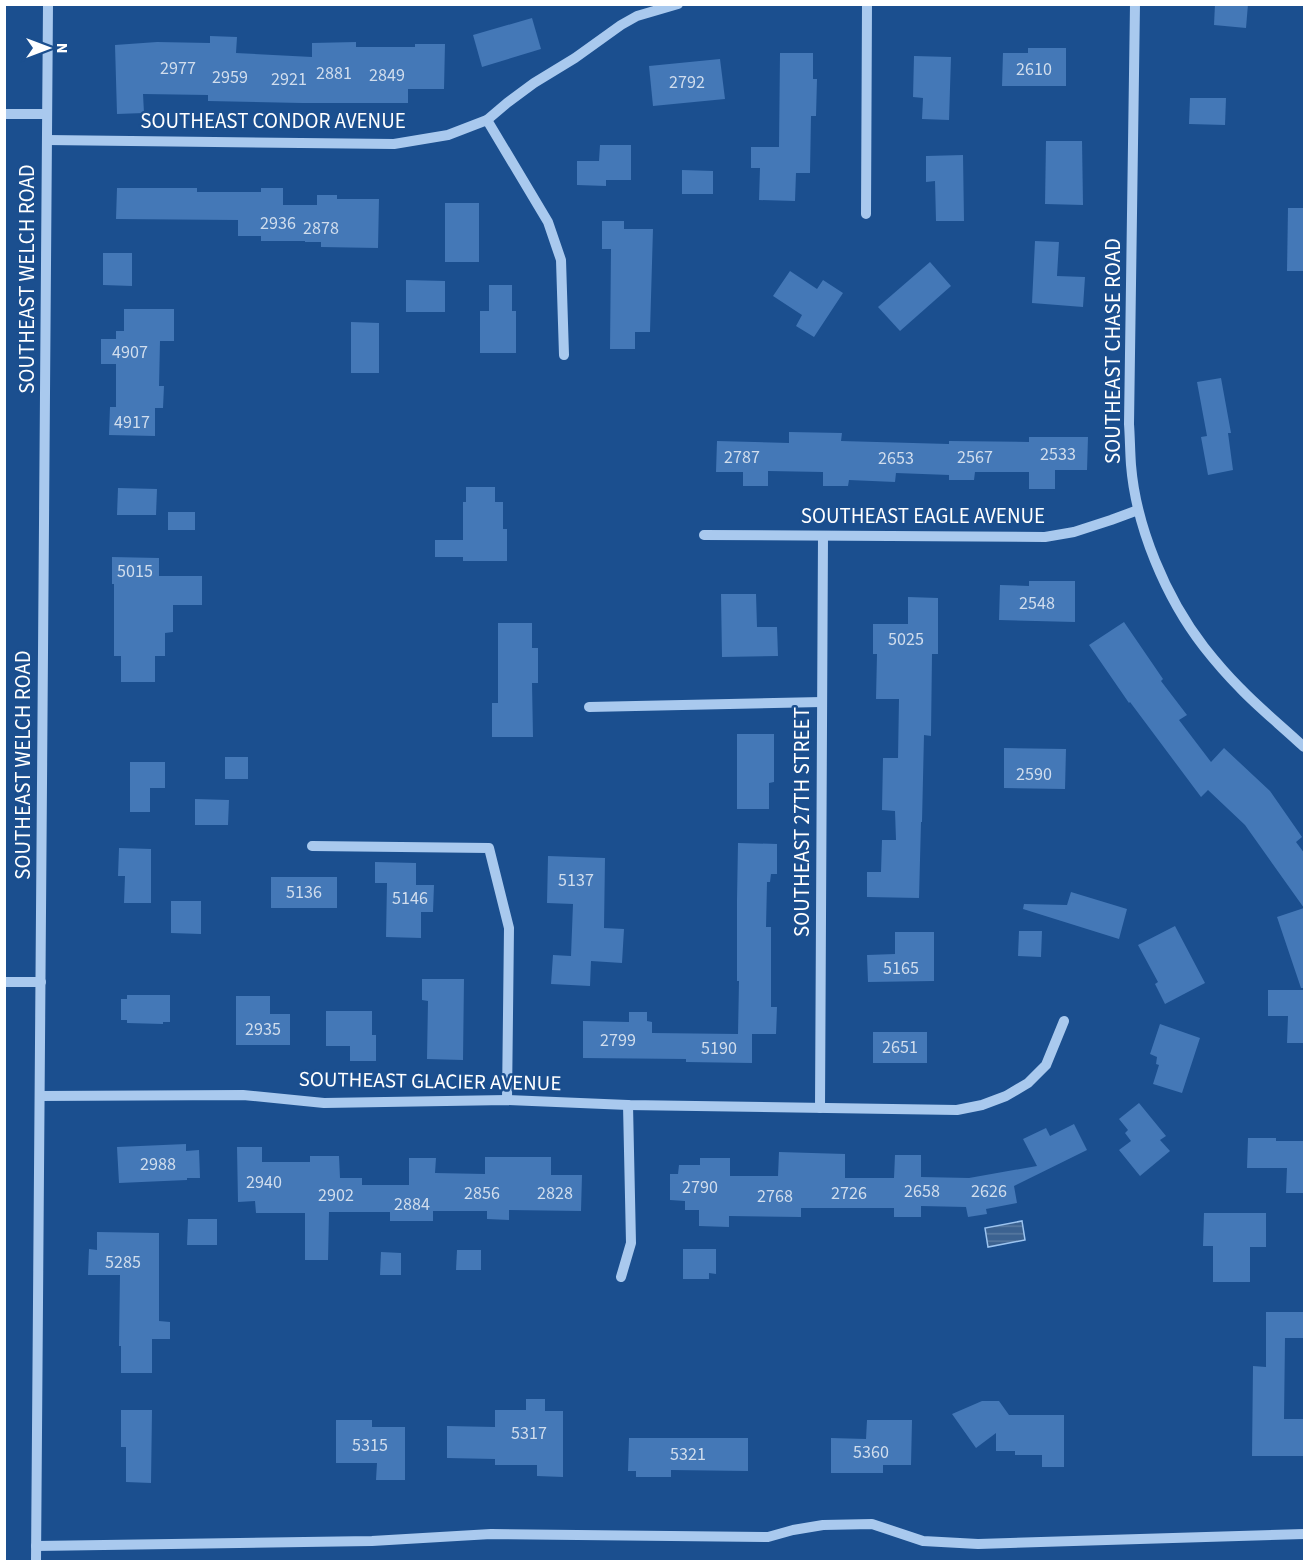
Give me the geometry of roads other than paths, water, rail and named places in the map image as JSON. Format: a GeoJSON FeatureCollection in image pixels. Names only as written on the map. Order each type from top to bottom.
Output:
{"type":"FeatureCollection","features":[{"type":"Feature","properties":{"kind":"street","name":"SOUTHEAST WELCH ROAD"},"geometry":{"type":"LineString","coordinates":[[36,1562],[48,4]]}},
{"type":"Feature","properties":{"kind":"street","name":"SOUTHEAST CONDOR AVENUE"},"geometry":{"type":"LineString","coordinates":[[47,140],[394,144],[448,135],[487,120],[534,83],[575,58],[621,25],[636,10],[678,4]]}},
{"type":"Feature","properties":{"kind":"street"},"geometry":{"type":"LineString","coordinates":[[866,214],[867,4]]}},
{"type":"Feature","properties":{"kind":"street","name":"SOUTHEAST CHASE ROAD"},"geometry":{"type":"LineString","coordinates":[[1135,4],[1129,424],[1131,467],[1138,510],[1167,587],[1203,646],[1242,691],[1305,747]]}},
{"type":"Feature","properties":{"kind":"street"},"geometry":{"type":"LineString","coordinates":[[4,114],[47,114]]}},
{"type":"Feature","properties":{"kind":"street"},"geometry":{"type":"LineString","coordinates":[[487,120],[548,222],[561,260],[564,355]]}},
{"type":"Feature","properties":{"kind":"street","name":"SOUTHEAST EAGLE AVENUE"},"geometry":{"type":"LineString","coordinates":[[704,535],[1045,537],[1074,532],[1138,510]]}},
{"type":"Feature","properties":{"kind":"street","name":"SOUTHEAST 27TH STREET"},"geometry":{"type":"LineString","coordinates":[[820,1108],[823,536]]}},
{"type":"Feature","properties":{"kind":"street"},"geometry":{"type":"LineString","coordinates":[[589,707],[822,702]]}},
{"type":"Feature","properties":{"kind":"street"},"geometry":{"type":"LineString","coordinates":[[312,846],[489,848],[509,928],[507,1100]]}},
{"type":"Feature","properties":{"kind":"street"},"geometry":{"type":"LineString","coordinates":[[4,982],[41,982]]}},
{"type":"Feature","properties":{"kind":"street","name":"SOUTHEAST GLACIER AVENUE"},"geometry":{"type":"LineString","coordinates":[[40,1096],[243,1095],[324,1102],[507,1100],[628,1105],[957,1110],[982,1106],[1028,1083],[1046,1065],[1064,1021]]}},
{"type":"Feature","properties":{"kind":"street"},"geometry":{"type":"LineString","coordinates":[[621,1277],[631,1243],[628,1105]]}},
{"type":"Feature","properties":{"kind":"street"},"geometry":{"type":"LineString","coordinates":[[36,1546],[372,1541],[492,1534],[768,1537],[823,1525],[872,1524],[923,1541],[978,1544],[1305,1534]]}},
{"type":"Feature","properties":{"kind":"water"},"geometry":{"type":"Polygon","coordinates":[[[1022,1221],[1025,1240],[988,1247],[985,1228],[1022,1221]]]}}]}
